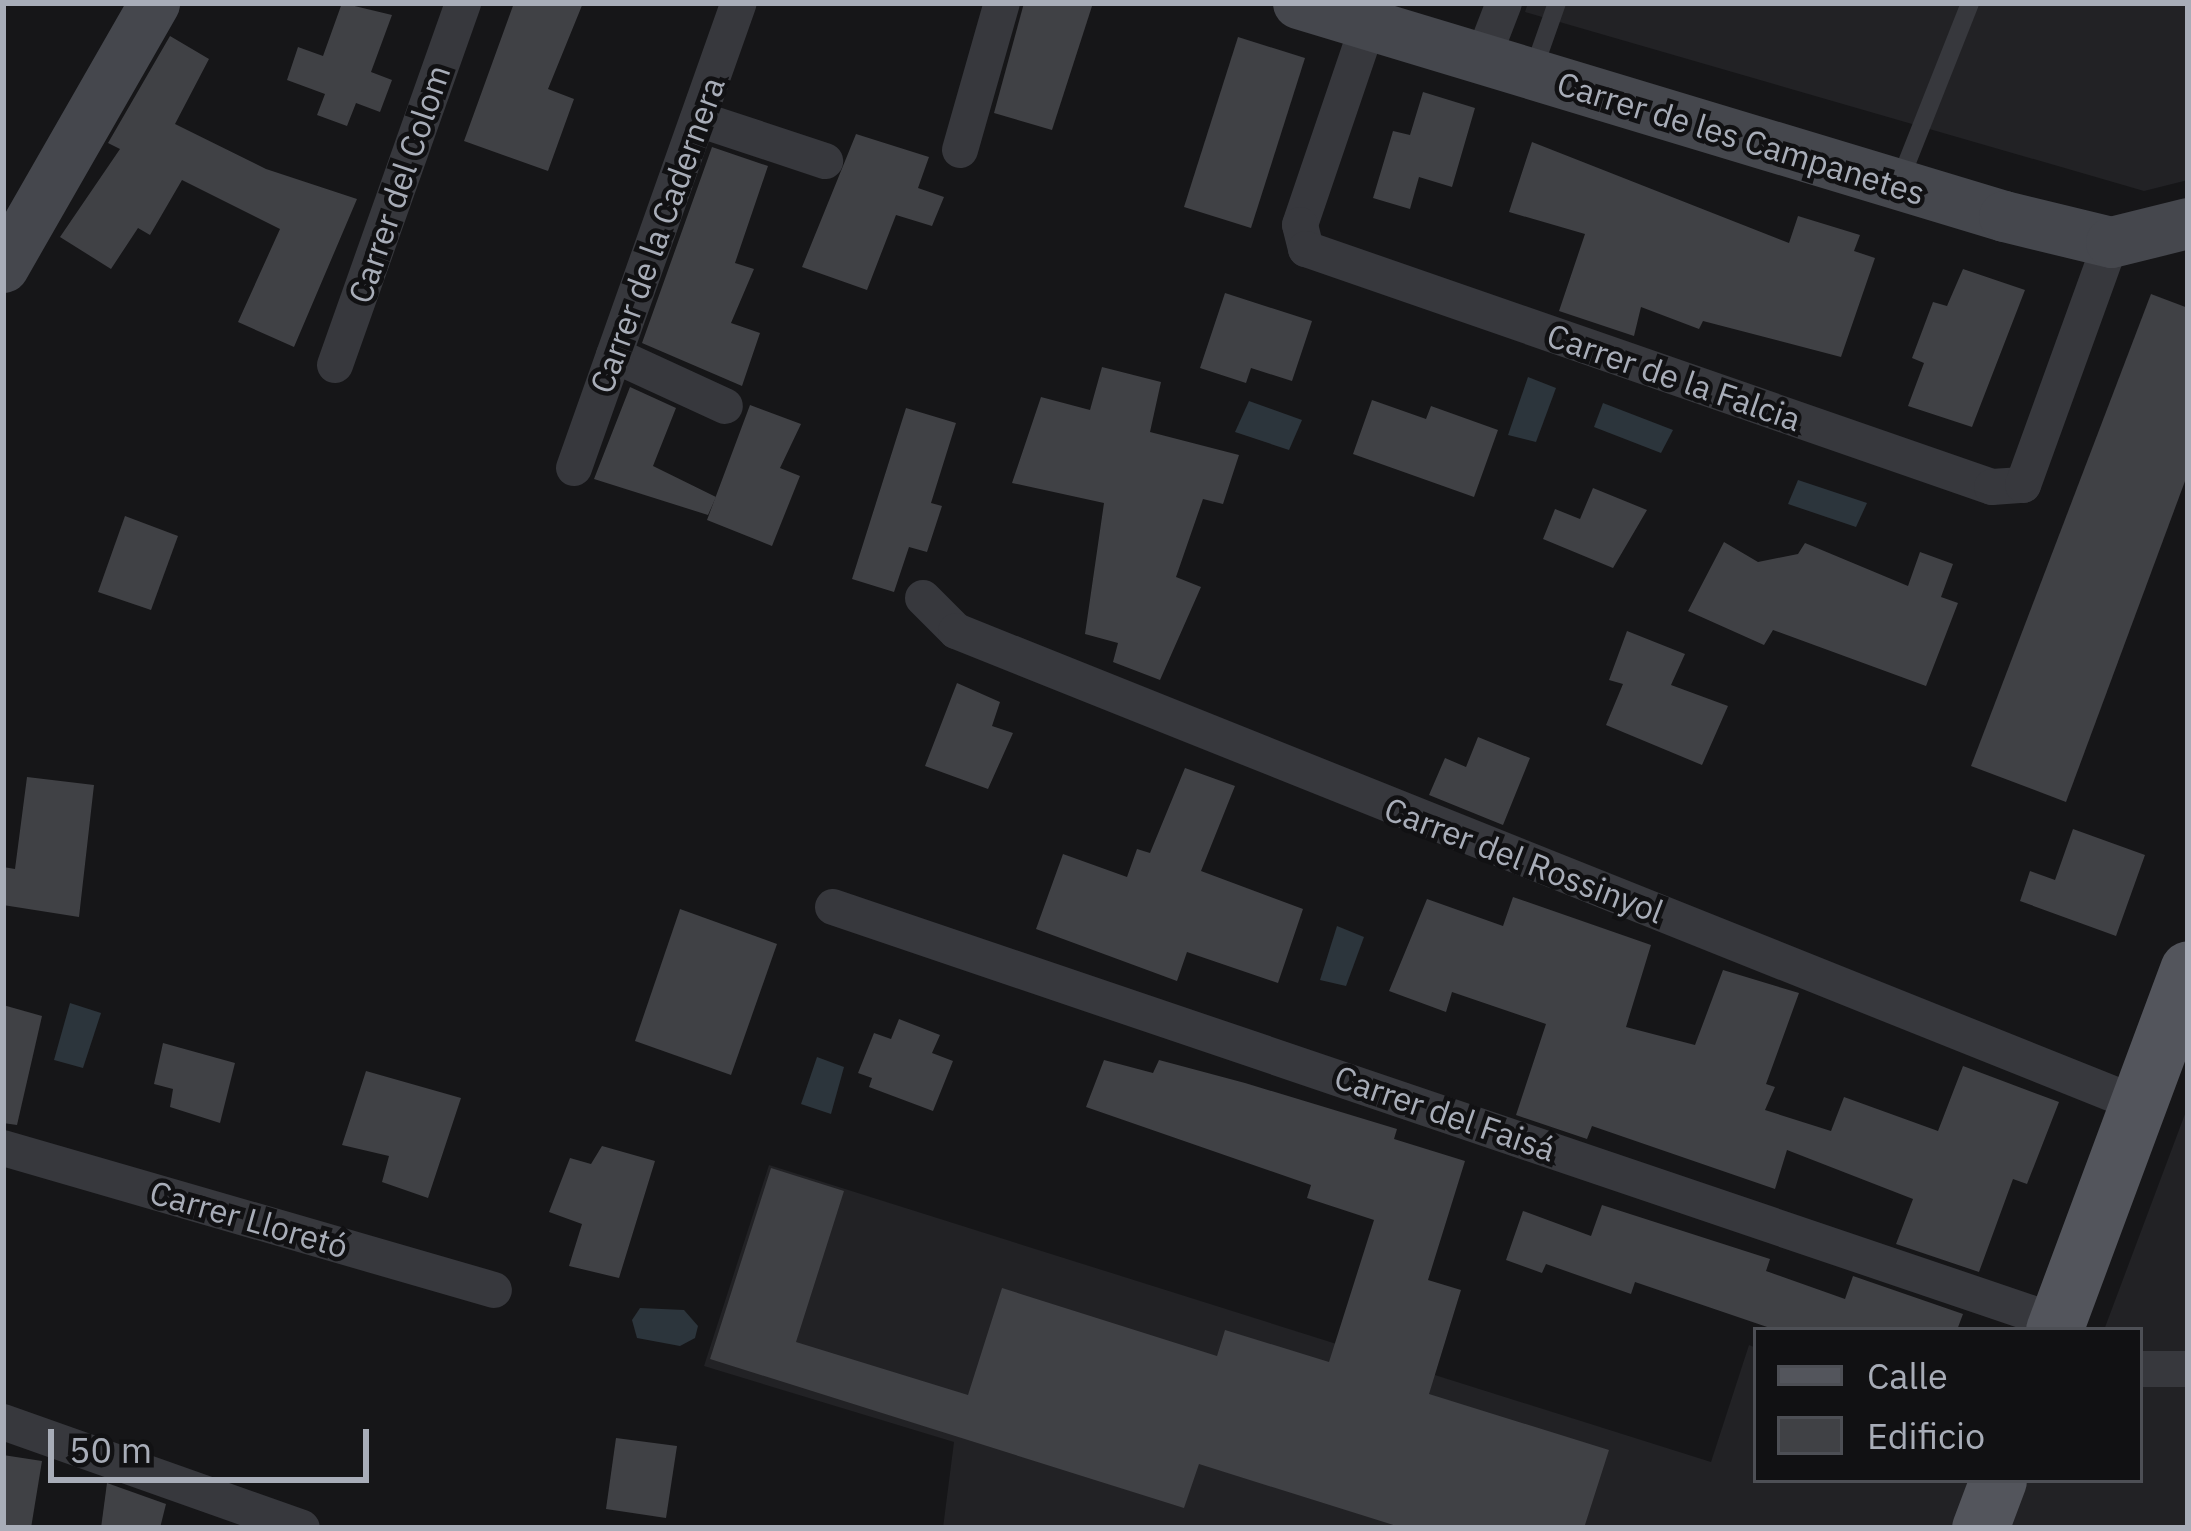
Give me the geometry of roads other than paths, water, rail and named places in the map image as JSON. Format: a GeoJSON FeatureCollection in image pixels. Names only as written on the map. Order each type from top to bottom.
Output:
{"type":"FeatureCollection","features":[{"type":"Feature","properties":{"kind":"main road"},"geometry":{"type":"LineString","coordinates":[[2055,1326],[2188,969]]}},
{"type":"Feature","properties":{"kind":"main road"},"geometry":{"type":"LineString","coordinates":[[1980,1528],[1997,1483]]}},
{"type":"Feature","properties":{"kind":"street"},"geometry":{"type":"LineString","coordinates":[[3,267],[154,3]]}},
{"type":"Feature","properties":{"kind":"street","name":"Carrer del Colom"},"geometry":{"type":"LineString","coordinates":[[335,365],[463,3]]}},
{"type":"Feature","properties":{"kind":"street","name":"Carrer de la Cadernera"},"geometry":{"type":"LineString","coordinates":[[574,468],[739,3]]}},
{"type":"Feature","properties":{"kind":"street"},"geometry":{"type":"LineString","coordinates":[[960,150],[1002,3]]}},
{"type":"Feature","properties":{"kind":"street","name":"Carrer de les Campanetes"},"geometry":{"type":"LineString","coordinates":[[1298,3],[1898,185],[2111,242],[2187,227]]}},
{"type":"Feature","properties":{"kind":"street"},"geometry":{"type":"LineString","coordinates":[[1482,60],[1504,3]]}},
{"type":"Feature","properties":{"kind":"street","name":"Carrer de la Falcia"},"geometry":{"type":"LineString","coordinates":[[1368,25],[1300,225],[1306,249],[1992,488],[2023,485],[2111,242]]}},
{"type":"Feature","properties":{"kind":"street"},"geometry":{"type":"LineString","coordinates":[[698,119],[825,160]]}},
{"type":"Feature","properties":{"kind":"street"},"geometry":{"type":"LineString","coordinates":[[614,355],[725,406]]}},
{"type":"Feature","properties":{"kind":"street","name":"Carrer del Rossinyol"},"geometry":{"type":"LineString","coordinates":[[923,598],[956,631],[2138,1104]]}},
{"type":"Feature","properties":{"kind":"street","name":"Carrer del Faisá"},"geometry":{"type":"LineString","coordinates":[[833,907],[2055,1326]]}},
{"type":"Feature","properties":{"kind":"street","name":"Carrer Lloretó"},"geometry":{"type":"LineString","coordinates":[[3,1148],[494,1290]]}},
{"type":"Feature","properties":{"kind":"street"},"geometry":{"type":"LineString","coordinates":[[2143,1369],[2188,1369]]}},
{"type":"Feature","properties":{"kind":"street"},"geometry":{"type":"LineString","coordinates":[[3,1422],[302,1528]]}},
{"type":"Feature","properties":{"kind":"lane"},"geometry":{"type":"LineString","coordinates":[[1532,75],[1557,3]]}},
{"type":"Feature","properties":{"kind":"lane"},"geometry":{"type":"LineString","coordinates":[[1898,185],[1970,3]]}}]}
